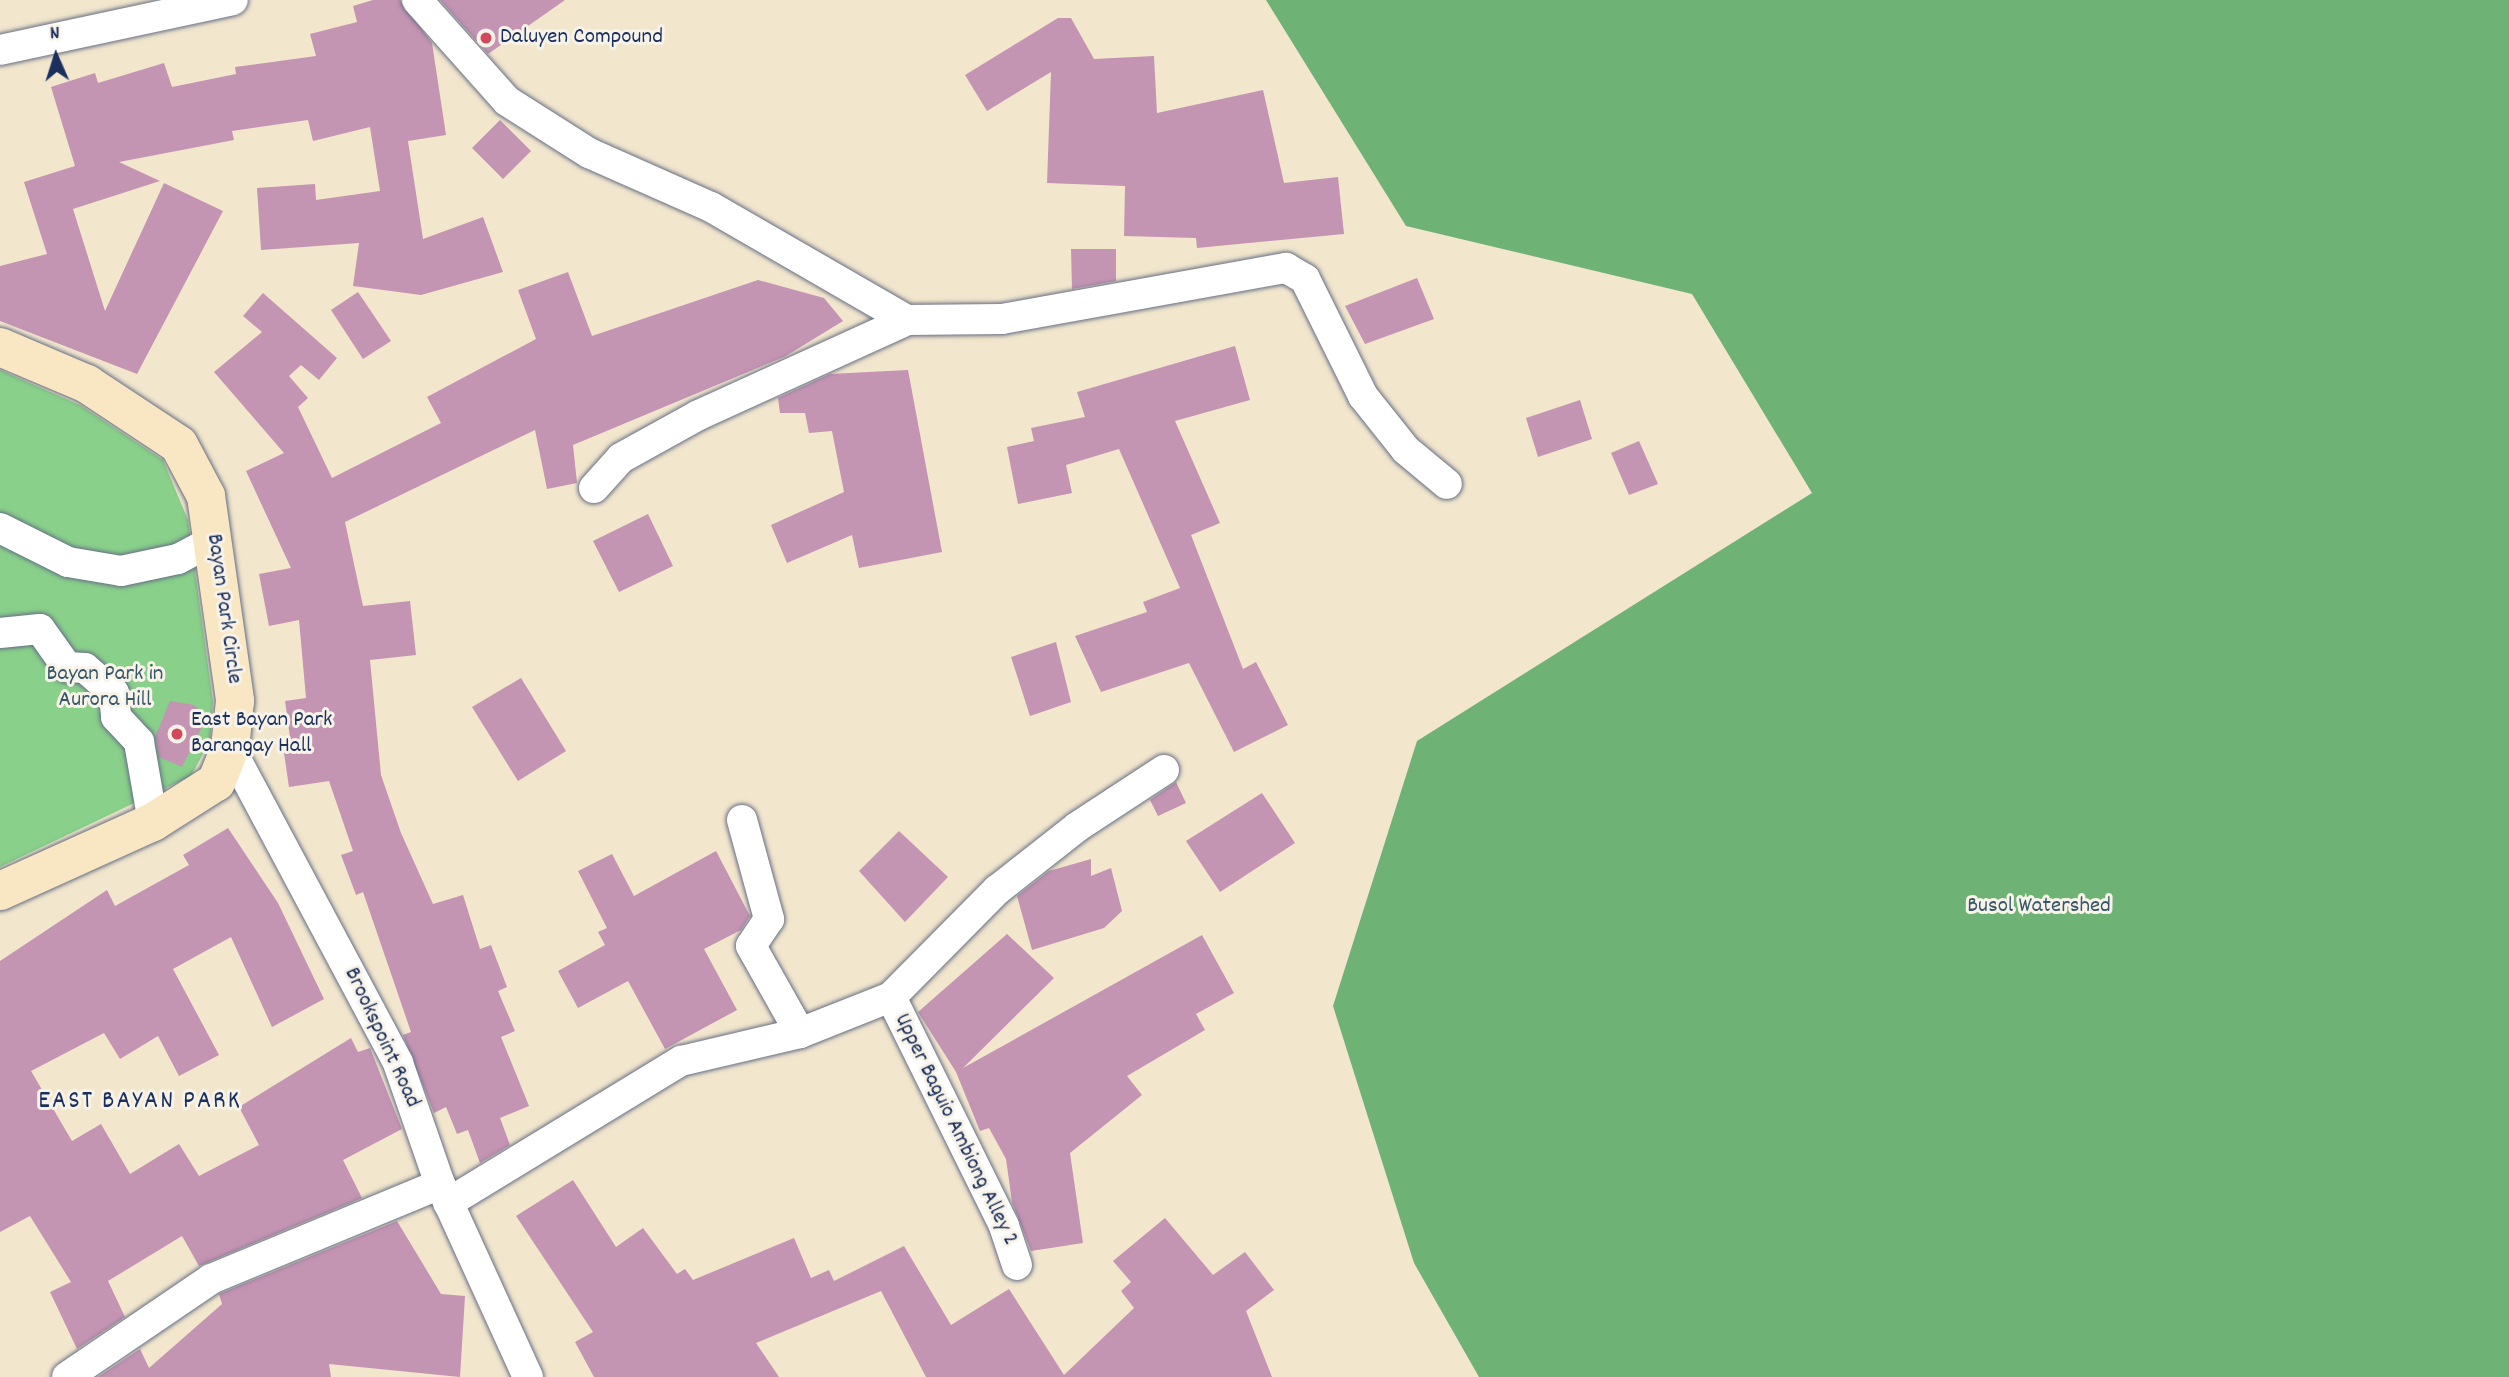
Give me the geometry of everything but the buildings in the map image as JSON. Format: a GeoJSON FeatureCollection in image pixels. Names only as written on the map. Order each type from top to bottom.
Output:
{"type":"FeatureCollection","features":[{"type":"Feature","properties":{"kind":"street"},"geometry":{"type":"LineString","coordinates":[[0,50],[233,0]]}},
{"type":"Feature","properties":{"kind":"street"},"geometry":{"type":"LineString","coordinates":[[417,0],[507,101],[589,153],[711,206],[907,320]]}},
{"type":"Feature","properties":{"kind":"street"},"geometry":{"type":"LineString","coordinates":[[594,488],[621,458],[699,415],[907,320],[1002,319],[1286,268],[1305,279],[1363,396],[1406,450],[1447,484]]}},
{"type":"Feature","properties":{"kind":"street","name":"Bayan Park Circle"},"geometry":{"type":"LineString","coordinates":[[0,347],[87,384],[179,445],[206,496],[235,701],[230,748],[216,782],[153,822],[0,891]]}},
{"type":"Feature","properties":{"kind":"street"},"geometry":{"type":"LineString","coordinates":[[0,528],[68,562],[121,571],[178,559],[214,540]]}},
{"type":"Feature","properties":{"kind":"street"},"geometry":{"type":"LineString","coordinates":[[0,633],[40,628],[67,667],[85,668],[114,693],[116,717],[139,742],[153,822]]}},
{"type":"Feature","properties":{"kind":"street","name":"Brookspoint Road"},"geometry":{"type":"LineString","coordinates":[[230,748],[398,1063],[444,1193],[528,1377]]}},
{"type":"Feature","properties":{"kind":"street"},"geometry":{"type":"LineString","coordinates":[[67,1377],[211,1279],[444,1193],[681,1061],[800,1033],[891,997],[998,890],[1077,827],[1164,770]]}},
{"type":"Feature","properties":{"kind":"street"},"geometry":{"type":"LineString","coordinates":[[742,820],[769,919],[751,946],[800,1033]]}},
{"type":"Feature","properties":{"kind":"street","name":"Upper Baguio Ambiong Alley 2"},"geometry":{"type":"LineString","coordinates":[[891,997],[1004,1226],[1017,1265]]}},
{"type":"Feature","properties":{"kind":"green space","name":"Busol Watershed"},"geometry":{"type":"Polygon","coordinates":[[[1266,0],[2509,0],[2509,1377],[1479,1377],[1414,1263],[1333,1006],[1417,741],[1812,493],[1692,294],[1406,226],[1266,0]]]}},
{"type":"Feature","properties":{"kind":"green space","name":"Bayan Park in Aurora Hill"},"geometry":{"type":"Polygon","coordinates":[[[0,370],[80,405],[163,460],[188,520],[213,702],[210,741],[191,776],[0,867],[0,370]]]}},
{"type":"Feature","properties":{"kind":"place","name":"Daluyen Compound"},"geometry":{"type":"Point","coordinates":[486,38]}},
{"type":"Feature","properties":{"kind":"place","name":"East Bayan Park Barangay Hall"},"geometry":{"type":"Point","coordinates":[177,734]}},
{"type":"Feature","properties":{"kind":"district","name":"EAST BAYAN PARK"},"geometry":{"type":"Point","coordinates":[140,1102]}}]}
